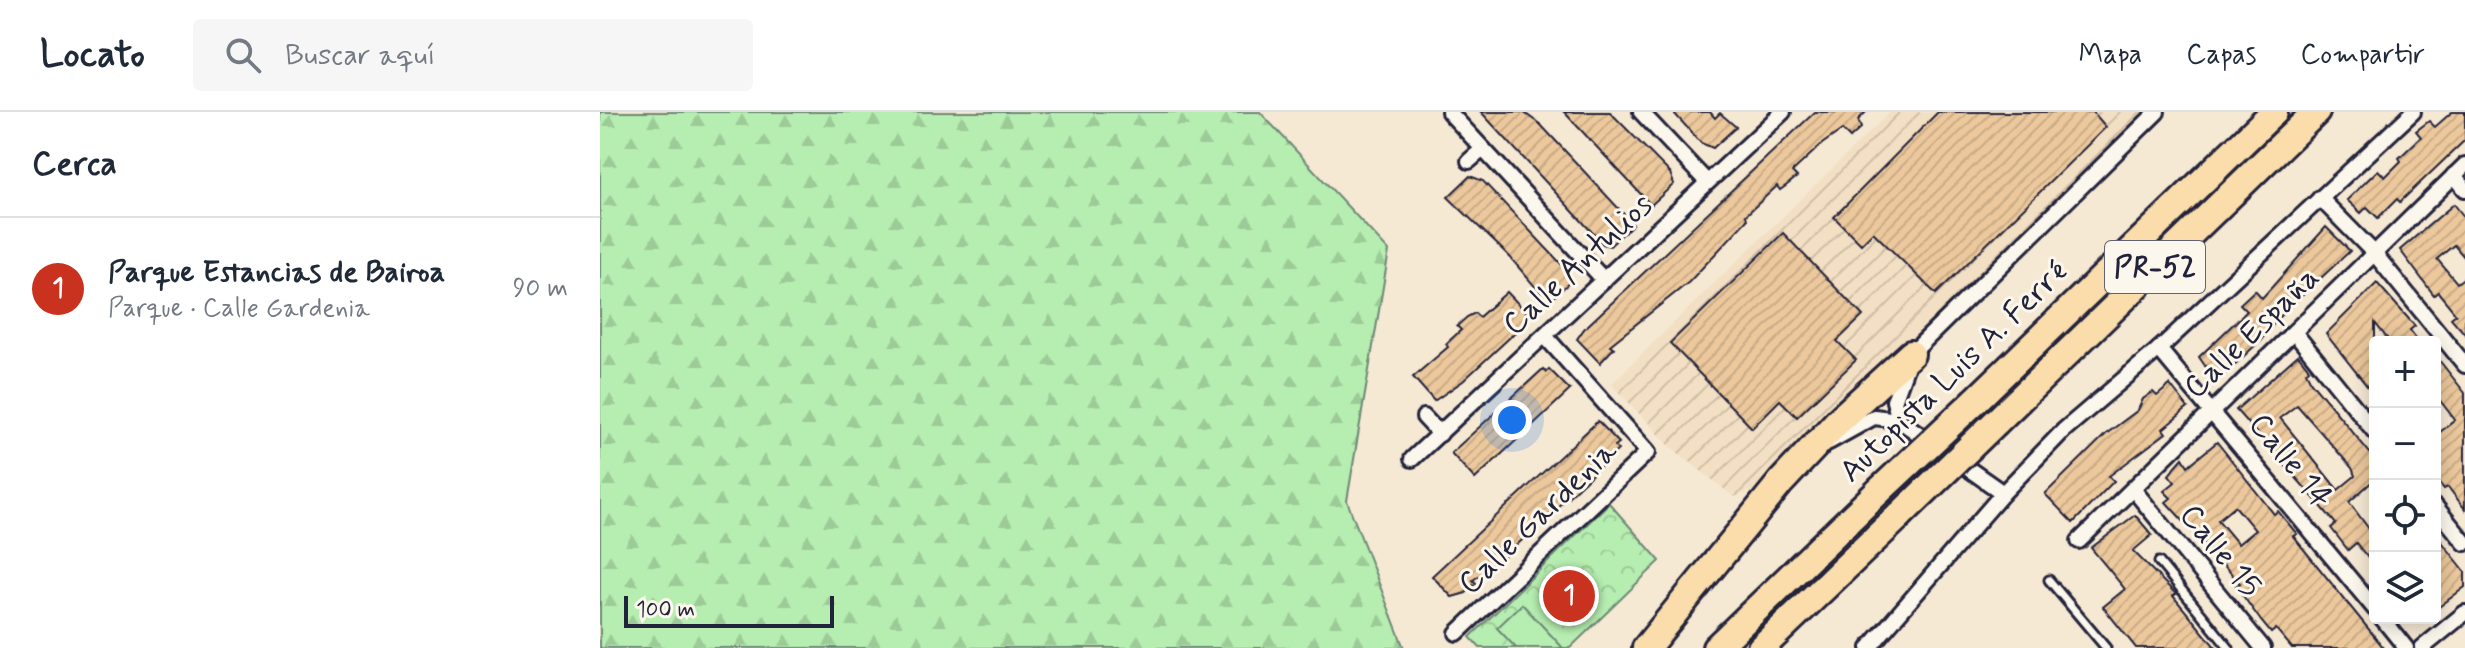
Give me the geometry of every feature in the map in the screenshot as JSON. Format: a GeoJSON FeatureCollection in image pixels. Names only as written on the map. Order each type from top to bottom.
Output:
{"type":"FeatureCollection","features":[{"type":"Feature","properties":{"kind":"highway","name":"Autopista Luis A. Ferré"},"geometry":{"type":"LineString","coordinates":[[1716,648],[2274,112]]}},
{"type":"Feature","properties":{"kind":"highway","name":"Autopista Luis A. Ferré"},"geometry":{"type":"LineString","coordinates":[[1761,648],[2316,112]]}},
{"type":"Feature","properties":{"kind":"highway"},"geometry":{"type":"LineString","coordinates":[[1646,648],[1684,605],[1758,507],[1840,419],[1911,354]]}},
{"type":"Feature","properties":{"kind":"street"},"geometry":{"type":"LineString","coordinates":[[1449,112],[1604,280]]}},
{"type":"Feature","properties":{"kind":"street"},"geometry":{"type":"LineString","coordinates":[[1641,112],[1707,182]]}},
{"type":"Feature","properties":{"kind":"street","name":"Calle Antulios"},"geometry":{"type":"LineString","coordinates":[[1412,459],[1783,112]]}},
{"type":"Feature","properties":{"kind":"street"},"geometry":{"type":"LineString","coordinates":[[2133,112],[2143,124]]}},
{"type":"Feature","properties":{"kind":"street"},"geometry":{"type":"LineString","coordinates":[[1899,420],[1894,401],[1911,354],[2157,112]]}},
{"type":"Feature","properties":{"kind":"street"},"geometry":{"type":"LineString","coordinates":[[1869,648],[2003,493],[2064,430],[2159,349],[2413,112]]}},
{"type":"Feature","properties":{"kind":"street"},"geometry":{"type":"LineString","coordinates":[[1469,161],[1483,149]]}},
{"type":"Feature","properties":{"kind":"street"},"geometry":{"type":"LineString","coordinates":[[2459,170],[2465,189]]}},
{"type":"Feature","properties":{"kind":"street","name":"Calle España"},"geometry":{"type":"LineString","coordinates":[[2079,541],[2459,170]]}},
{"type":"Feature","properties":{"kind":"street"},"geometry":{"type":"LineString","coordinates":[[2320,198],[2374,253],[2465,365]]}},
{"type":"Feature","properties":{"kind":"street"},"geometry":{"type":"LineString","coordinates":[[2294,332],[2369,425]]}},
{"type":"Feature","properties":{"kind":"street","name":"Calle Gardenia"},"geometry":{"type":"LineString","coordinates":[[1457,633],[1648,452],[1545,336]]}},
{"type":"Feature","properties":{"kind":"street","name":"Calle 14"},"geometry":{"type":"LineString","coordinates":[[2159,349],[2369,602]]}},
{"type":"Feature","properties":{"kind":"street"},"geometry":{"type":"LineString","coordinates":[[1424,417],[1440,434]]}},
{"type":"Feature","properties":{"kind":"street"},"geometry":{"type":"LineString","coordinates":[[1814,450],[1874,417],[1899,420],[2003,493]]}},
{"type":"Feature","properties":{"kind":"street","name":"Calle 15"},"geometry":{"type":"LineString","coordinates":[[2133,489],[2263,648]]}},
{"type":"Feature","properties":{"kind":"street"},"geometry":{"type":"LineString","coordinates":[[2441,513],[2465,543]]}},
{"type":"Feature","properties":{"kind":"street"},"geometry":{"type":"LineString","coordinates":[[2422,648],[2465,613]]}},
{"type":"Feature","properties":{"kind":"street"},"geometry":{"type":"LineString","coordinates":[[2387,624],[2406,648]]}},
{"type":"Feature","properties":{"kind":"lane"},"geometry":{"type":"LineString","coordinates":[[2159,562],[2229,648]]}},
{"type":"Feature","properties":{"kind":"lane"},"geometry":{"type":"LineString","coordinates":[[2049,580],[2106,648]]}},
{"type":"Feature","properties":{"kind":"shaded area"},"geometry":{"type":"Polygon","coordinates":[[[1890,112],[2161,112],[1771,484],[1734,497],[1672,448],[1611,384],[1890,112]]]}},
{"type":"Feature","properties":{"kind":"green space"},"geometry":{"type":"Polygon","coordinates":[[[600,112],[1260,112],[1389,251],[1347,501],[1404,648],[600,648],[600,112]]]}},
{"type":"Feature","properties":{"kind":"green space"},"geometry":{"type":"Polygon","coordinates":[[[1609,503],[1660,561],[1570,648],[1480,648],[1470,637],[1609,503]]]}},
{"type":"Feature","properties":{"kind":"green space"},"geometry":{"type":"Polygon","coordinates":[[[1522,604],[1563,648],[1516,648],[1497,628],[1522,604]]]}},
{"type":"Feature","properties":{"kind":"building"},"geometry":{"type":"Polygon","coordinates":[[[1481,112],[1523,112],[1541,125],[1633,224],[1610,246],[1603,244],[1481,112]]]}},
{"type":"Feature","properties":{"kind":"building"},"geometry":{"type":"Polygon","coordinates":[[[1564,112],[1610,112],[1670,173],[1674,184],[1651,205],[1564,112]]]}},
{"type":"Feature","properties":{"kind":"building"},"geometry":{"type":"Polygon","coordinates":[[[1673,112],[1710,112],[1715,118],[1720,113],[1736,127],[1713,148],[1701,143],[1673,112]]]}},
{"type":"Feature","properties":{"kind":"building"},"geometry":{"type":"Polygon","coordinates":[[[1815,112],[1866,112],[1858,120],[1861,128],[1850,138],[1842,130],[1822,144],[1792,172],[1797,177],[1780,190],[1777,186],[1746,215],[1747,220],[1689,282],[1610,345],[1614,348],[1600,363],[1577,339],[1584,329],[1815,112]]]}},
{"type":"Feature","properties":{"kind":"building"},"geometry":{"type":"Polygon","coordinates":[[[1938,112],[2093,112],[2106,127],[1936,294],[1873,232],[1861,244],[1834,217],[1938,112]]]}},
{"type":"Feature","properties":{"kind":"building"},"geometry":{"type":"Polygon","coordinates":[[[2452,112],[2465,112],[2465,140],[2400,202],[2397,199],[2378,218],[2367,207],[2361,213],[2347,200],[2378,170],[2385,177],[2401,161],[2399,158],[2421,137],[2416,131],[2429,121],[2435,127],[2452,112]]]}},
{"type":"Feature","properties":{"kind":"building"},"geometry":{"type":"Polygon","coordinates":[[[1470,176],[1483,181],[1566,269],[1571,281],[1548,302],[1509,256],[1448,197],[1470,176]]]}},
{"type":"Feature","properties":{"kind":"building"},"geometry":{"type":"Polygon","coordinates":[[[2454,204],[2465,218],[2465,258],[2454,245],[2437,259],[2457,283],[2465,277],[2465,334],[2451,318],[2456,314],[2438,292],[2434,295],[2400,250],[2454,204]]]}},
{"type":"Feature","properties":{"kind":"building"},"geometry":{"type":"Polygon","coordinates":[[[2326,227],[2350,251],[2280,316],[2261,340],[2216,382],[2199,357],[2247,311],[2240,304],[2255,290],[2262,298],[2326,227]]]}},
{"type":"Feature","properties":{"kind":"building"},"geometry":{"type":"Polygon","coordinates":[[[1783,233],[1863,316],[1837,341],[1856,360],[1797,417],[1780,400],[1752,428],[1670,343],[1783,233]]]}},
{"type":"Feature","properties":{"kind":"building"},"geometry":{"type":"Polygon","coordinates":[[[2377,283],[2415,326],[2410,330],[2414,336],[2385,336],[2375,323],[2375,336],[2369,336],[2369,388],[2326,334],[2377,283]]]}},
{"type":"Feature","properties":{"kind":"building"},"geometry":{"type":"Polygon","coordinates":[[[1507,292],[1529,315],[1522,326],[1463,381],[1434,401],[1413,377],[1448,347],[1446,344],[1461,330],[1457,326],[1475,313],[1479,317],[1507,292]]]}},
{"type":"Feature","properties":{"kind":"building"},"geometry":{"type":"Polygon","coordinates":[[[2298,355],[2309,369],[2306,372],[2311,382],[2369,452],[2369,484],[2349,502],[2369,529],[2369,559],[2356,543],[2348,550],[2331,528],[2336,524],[2236,410],[2298,355]],[[2297,405],[2280,418],[2338,490],[2355,476],[2352,468],[2297,405]]]}},
{"type":"Feature","properties":{"kind":"building"},"geometry":{"type":"Polygon","coordinates":[[[2441,363],[2465,393],[2465,509],[2448,487],[2444,489],[2441,485],[2441,431],[2455,420],[2441,402],[2441,363]]]}},
{"type":"Feature","properties":{"kind":"building"},"geometry":{"type":"Polygon","coordinates":[[[1543,369],[1546,372],[1549,369],[1570,390],[1475,479],[1451,453],[1543,369]]]}},
{"type":"Feature","properties":{"kind":"building"},"geometry":{"type":"Polygon","coordinates":[[[2170,385],[2188,408],[2163,429],[2166,433],[2109,476],[2114,481],[2073,523],[2045,494],[2106,434],[2138,410],[2143,399],[2153,392],[2157,396],[2170,385]]]}},
{"type":"Feature","properties":{"kind":"building"},"geometry":{"type":"Polygon","coordinates":[[[1598,421],[1619,443],[1615,446],[1618,450],[1503,558],[1473,580],[1476,583],[1466,593],[1452,597],[1432,576],[1598,421]]]}},
{"type":"Feature","properties":{"kind":"building"},"geometry":{"type":"Polygon","coordinates":[[[2217,442],[2274,514],[2278,511],[2297,534],[2293,536],[2384,648],[2292,648],[2276,629],[2271,633],[2236,586],[2240,583],[2166,502],[2171,498],[2164,491],[2175,482],[2169,475],[2183,458],[2188,466],[2217,442]],[[2235,506],[2218,520],[2238,544],[2255,530],[2235,506]]]}},
{"type":"Feature","properties":{"kind":"building"},"geometry":{"type":"Polygon","coordinates":[[[2135,515],[2152,535],[2133,551],[2176,594],[2173,596],[2216,648],[2136,648],[2103,607],[2125,589],[2091,548],[2135,515]]]}},
{"type":"Feature","properties":{"kind":"building"},"geometry":{"type":"Polygon","coordinates":[[[2441,541],[2465,571],[2465,587],[2441,605],[2441,541]]]}},
{"type":"Feature","properties":{"kind":"place","name":"Parque Estancias de Bairoa"},"geometry":{"type":"Point","coordinates":[1569,596]}}]}
